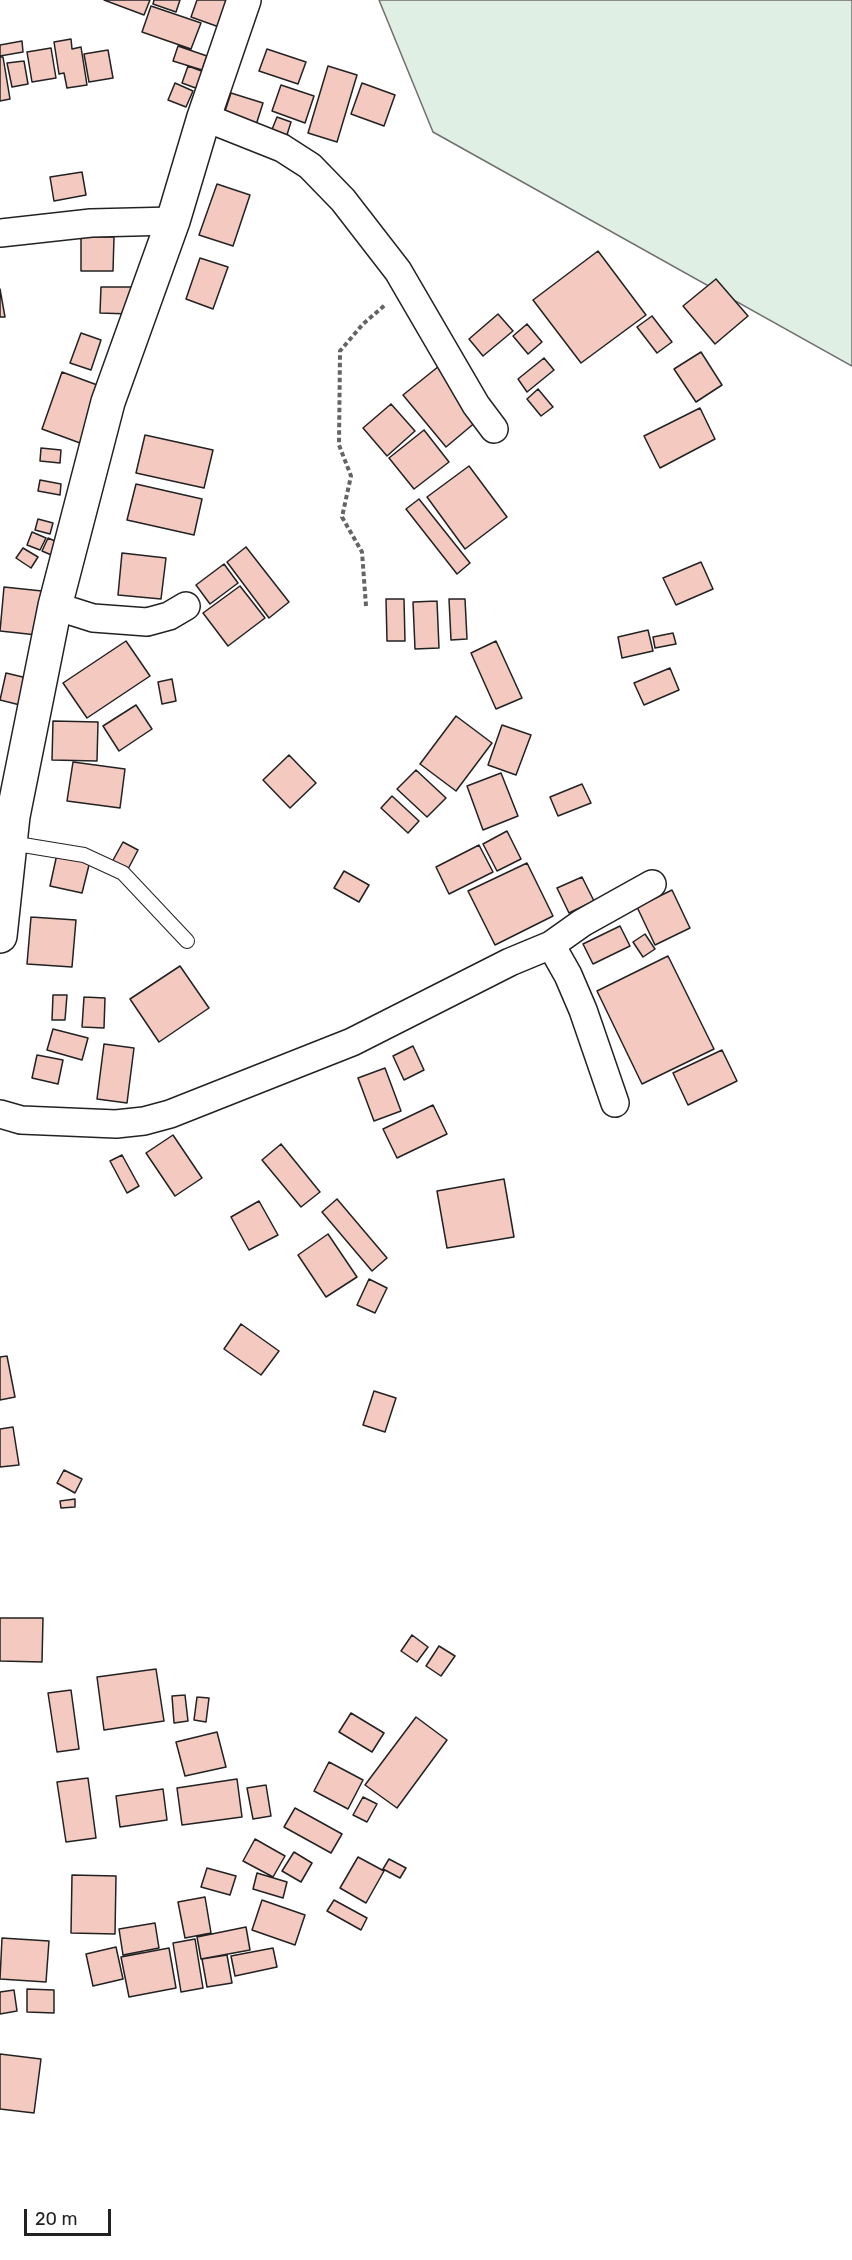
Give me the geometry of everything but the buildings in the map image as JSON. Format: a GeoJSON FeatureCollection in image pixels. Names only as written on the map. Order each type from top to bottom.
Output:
{"type":"FeatureCollection","features":[{"type":"Feature","properties":{"kind":"street"},"geometry":{"type":"LineString","coordinates":[[0,936],[13,816],[55,606],[108,402],[173,221],[204,117],[244,0]]}},
{"type":"Feature","properties":{"kind":"street"},"geometry":{"type":"LineString","coordinates":[[204,117],[282,148],[310,166],[343,200],[398,271],[476,405],[494,429]]}},
{"type":"Feature","properties":{"kind":"street"},"geometry":{"type":"LineString","coordinates":[[0,233],[91,223],[173,221]]}},
{"type":"Feature","properties":{"kind":"street"},"geometry":{"type":"LineString","coordinates":[[55,606],[93,618],[147,622],[169,616],[186,606]]}},
{"type":"Feature","properties":{"kind":"street"},"geometry":{"type":"LineString","coordinates":[[0,1114],[21,1120],[95,1124],[144,1121],[170,1114],[352,1042],[510,962],[550,945],[582,923],[652,884]]}},
{"type":"Feature","properties":{"kind":"street"},"geometry":{"type":"LineString","coordinates":[[550,945],[568,975],[583,1010],[615,1103]]}},
{"type":"Feature","properties":{"kind":"lane"},"geometry":{"type":"LineString","coordinates":[[11,843],[84,855],[123,873],[187,941]]}},
{"type":"Feature","properties":{"kind":"path"},"geometry":{"type":"LineString","coordinates":[[366,606],[362,552],[342,517],[351,476],[339,445],[340,351],[363,324],[386,303],[398,271]]}},
{"type":"Feature","properties":{"kind":"green space"},"geometry":{"type":"Polygon","coordinates":[[[379,0],[852,0],[852,366],[433,132],[379,0]]]}}]}
